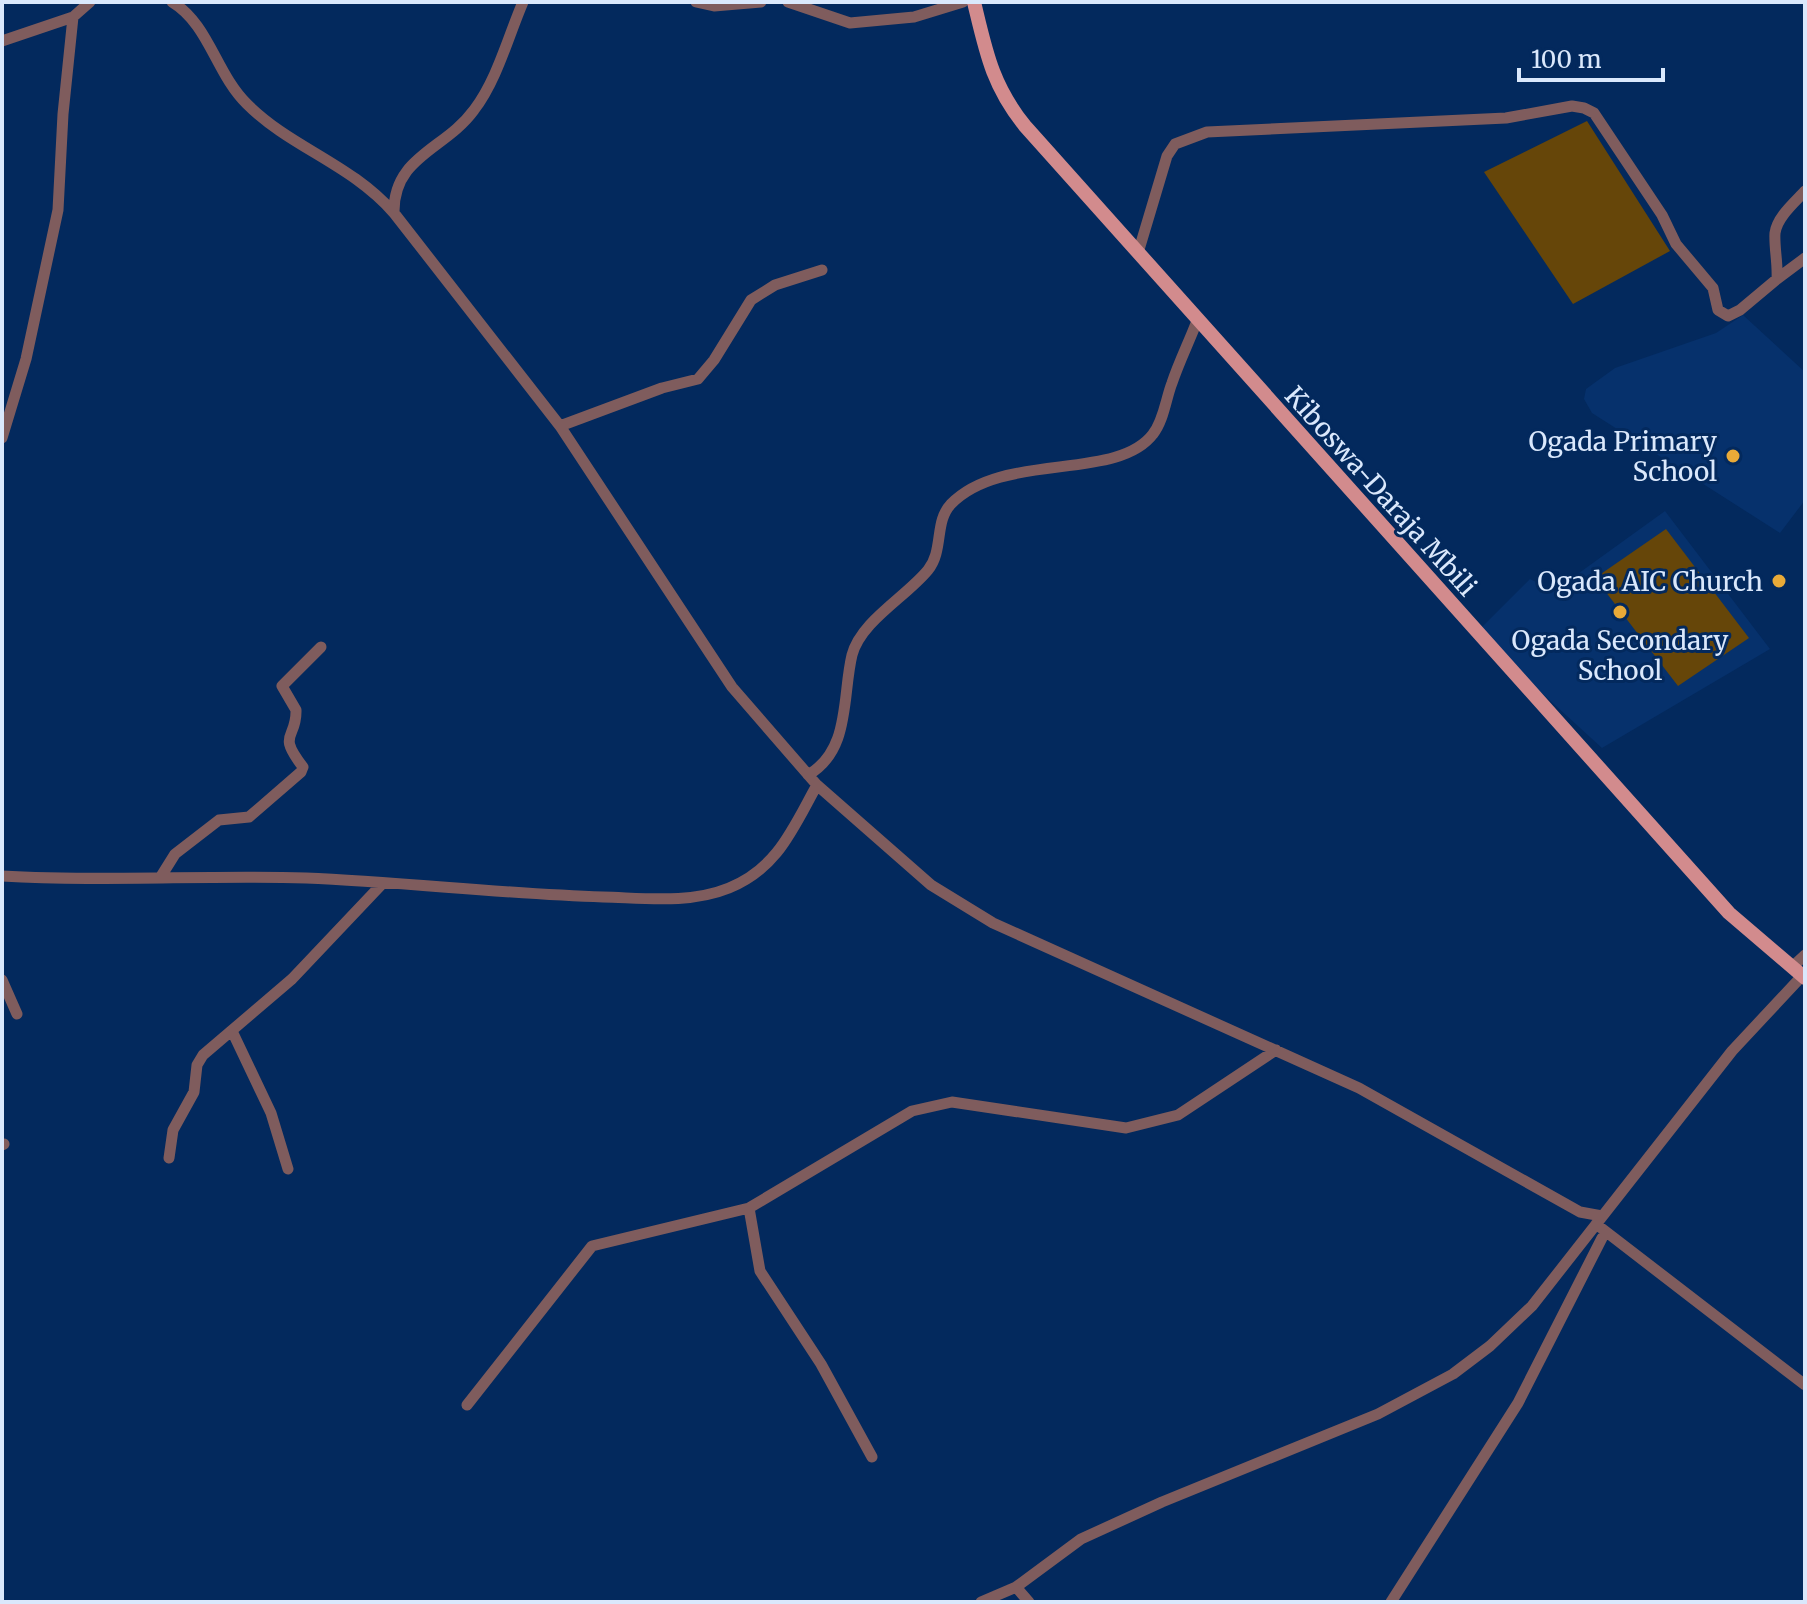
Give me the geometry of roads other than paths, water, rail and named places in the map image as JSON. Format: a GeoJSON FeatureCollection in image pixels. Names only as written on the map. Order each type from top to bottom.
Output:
{"type":"FeatureCollection","features":[{"type":"Feature","properties":{"kind":"main road","name":"Kiboswa-Daraja Mbili"},"geometry":{"type":"LineString","coordinates":[[974,2],[991,74],[1004,100],[1197,321],[1729,913],[1800,974]]}},
{"type":"Feature","properties":{"kind":"street"},"geometry":{"type":"LineString","coordinates":[[2,41],[73,17],[90,2]]}},
{"type":"Feature","properties":{"kind":"street"},"geometry":{"type":"LineString","coordinates":[[172,2],[184,9],[198,28],[224,76],[247,104],[372,188],[394,213],[560,426],[715,663],[779,744],[817,785],[931,885],[993,923],[1127,987],[1359,1088],[1599,1220],[1805,1385]]}},
{"type":"Feature","properties":{"kind":"street"},"geometry":{"type":"LineString","coordinates":[[394,213],[395,186],[404,172],[474,110],[523,2]]}},
{"type":"Feature","properties":{"kind":"street"},"geometry":{"type":"LineString","coordinates":[[696,2],[714,6],[761,2]]}},
{"type":"Feature","properties":{"kind":"street"},"geometry":{"type":"LineString","coordinates":[[788,2],[850,23],[905,19],[963,2]]}},
{"type":"Feature","properties":{"kind":"street"},"geometry":{"type":"LineString","coordinates":[[2,438],[26,359],[58,210],[63,114],[73,17]]}},
{"type":"Feature","properties":{"kind":"street"},"geometry":{"type":"LineString","coordinates":[[1138,253],[1167,156],[1175,144],[1186,137],[1240,129],[1506,118],[1572,106],[1594,113],[1662,215],[1676,244],[1713,288],[1722,314],[1732,315],[1740,310],[1805,258]]}},
{"type":"Feature","properties":{"kind":"street"},"geometry":{"type":"LineString","coordinates":[[1777,279],[1779,248],[1775,236],[1778,225],[1805,191]]}},
{"type":"Feature","properties":{"kind":"street"},"geometry":{"type":"LineString","coordinates":[[560,426],[662,388],[698,379],[714,360],[751,300],[775,285],[822,270]]}},
{"type":"Feature","properties":{"kind":"street"},"geometry":{"type":"LineString","coordinates":[[808,775],[827,759],[843,722],[855,644],[902,599],[936,558],[944,514],[952,503],[966,492],[1006,474],[1084,463],[1132,450],[1145,442],[1158,426],[1197,321]]}},
{"type":"Feature","properties":{"kind":"street"},"geometry":{"type":"LineString","coordinates":[[160,878],[175,854],[219,820],[249,817],[301,772],[303,767],[291,751],[288,734],[296,710],[282,686],[321,647]]}},
{"type":"Feature","properties":{"kind":"street"},"geometry":{"type":"LineString","coordinates":[[2,876],[100,881],[306,878],[591,897],[668,899],[709,894],[749,879],[773,860],[794,832],[817,785]]}},
{"type":"Feature","properties":{"kind":"street"},"geometry":{"type":"LineString","coordinates":[[169,1158],[173,1130],[194,1092],[200,1060],[292,979],[382,884]]}},
{"type":"Feature","properties":{"kind":"street"},"geometry":{"type":"LineString","coordinates":[[981,1602],[1016,1587],[1081,1539],[1162,1502],[1378,1414],[1453,1374],[1490,1346],[1532,1306],[1732,1051],[1800,974],[1805,955]]}},
{"type":"Feature","properties":{"kind":"street"},"geometry":{"type":"LineString","coordinates":[[2,980],[17,1014]]}},
{"type":"Feature","properties":{"kind":"street"},"geometry":{"type":"LineString","coordinates":[[232,1031],[271,1113],[288,1169]]}},
{"type":"Feature","properties":{"kind":"street"},"geometry":{"type":"LineString","coordinates":[[467,1405],[592,1246],[749,1208],[922,1108],[952,1102],[1126,1128],[1178,1115],[1276,1050]]}},
{"type":"Feature","properties":{"kind":"street"},"geometry":{"type":"LineString","coordinates":[[749,1208],[760,1271],[821,1364],[872,1457]]}},
{"type":"Feature","properties":{"kind":"street"},"geometry":{"type":"LineString","coordinates":[[1391,1602],[1518,1403],[1602,1238]]}},
{"type":"Feature","properties":{"kind":"street"},"geometry":{"type":"LineString","coordinates":[[1016,1587],[1029,1602]]}},
{"type":"Feature","properties":{"kind":"place","name":"Ogada Primary School"},"geometry":{"type":"Point","coordinates":[1733,456]}},
{"type":"Feature","properties":{"kind":"place","name":"Ogada AIC Church"},"geometry":{"type":"Point","coordinates":[1779,581]}},
{"type":"Feature","properties":{"kind":"place","name":"Ogada Secondary School"},"geometry":{"type":"Point","coordinates":[1620,612]}}]}
